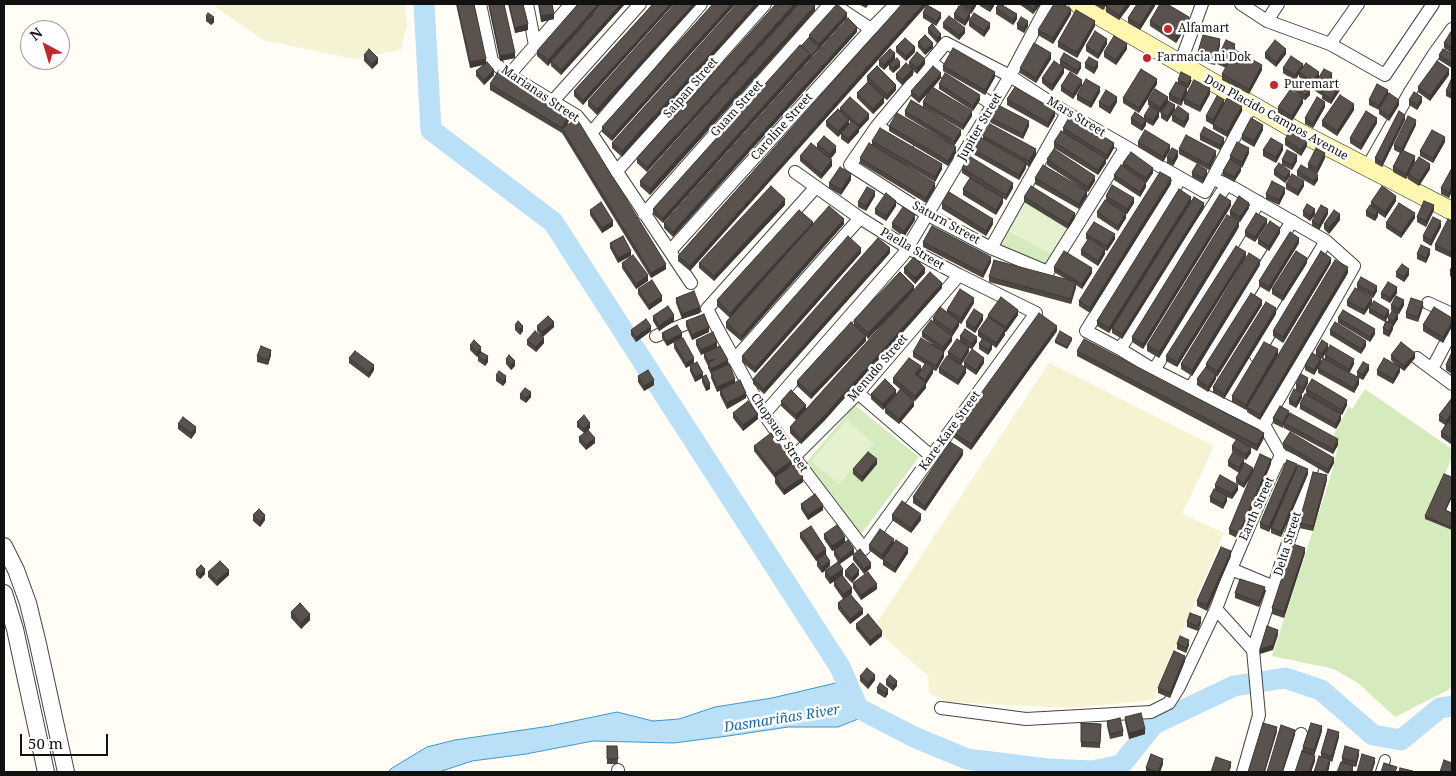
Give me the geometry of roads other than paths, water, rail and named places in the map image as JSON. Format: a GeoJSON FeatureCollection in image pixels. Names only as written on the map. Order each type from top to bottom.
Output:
{"type":"FeatureCollection","features":[{"type":"Feature","properties":{"kind":"main road","name":"Don Placido Campos Avenue"},"geometry":{"type":"LineString","coordinates":[[1078,4],[1297,131],[1452,211]]}},
{"type":"Feature","properties":{"kind":"street","name":"Marianas Street"},"geometry":{"type":"LineString","coordinates":[[480,4],[492,61],[509,75],[577,116],[591,133],[692,283]]}},
{"type":"Feature","properties":{"kind":"street"},"geometry":{"type":"LineString","coordinates":[[527,4],[535,45]]}},
{"type":"Feature","properties":{"kind":"street"},"geometry":{"type":"LineString","coordinates":[[509,75],[571,4]]}},
{"type":"Feature","properties":{"kind":"street"},"geometry":{"type":"LineString","coordinates":[[553,101],[640,4]]}},
{"type":"Feature","properties":{"kind":"street"},"geometry":{"type":"LineString","coordinates":[[591,133],[701,4]]}},
{"type":"Feature","properties":{"kind":"street","name":"Saipan Street"},"geometry":{"type":"LineString","coordinates":[[616,172],[765,4]]}},
{"type":"Feature","properties":{"kind":"street"},"geometry":{"type":"LineString","coordinates":[[831,4],[871,29]]}},
{"type":"Feature","properties":{"kind":"street","name":"Guam Street"},"geometry":{"type":"LineString","coordinates":[[644,214],[831,4]]}},
{"type":"Feature","properties":{"kind":"street","name":"Caroline Street"},"geometry":{"type":"LineString","coordinates":[[670,251],[871,29],[896,4]]}},
{"type":"Feature","properties":{"kind":"street","name":"Jupiter Street"},"geometry":{"type":"LineString","coordinates":[[764,414],[908,248],[928,215],[949,172],[967,159],[969,137],[987,125],[993,105],[1048,4]]}},
{"type":"Feature","properties":{"kind":"street"},"geometry":{"type":"LineString","coordinates":[[1180,64],[1202,4]]}},
{"type":"Feature","properties":{"kind":"street"},"geometry":{"type":"LineString","coordinates":[[1241,4],[1267,21],[1330,44],[1385,75],[1433,4]]}},
{"type":"Feature","properties":{"kind":"street"},"geometry":{"type":"LineString","coordinates":[[1267,21],[1278,4]]}},
{"type":"Feature","properties":{"kind":"street"},"geometry":{"type":"LineString","coordinates":[[1330,44],[1358,4]]}},
{"type":"Feature","properties":{"kind":"street"},"geometry":{"type":"LineString","coordinates":[[1367,168],[1410,92],[1452,29]]}},
{"type":"Feature","properties":{"kind":"street","name":"Mars Street"},"geometry":{"type":"LineString","coordinates":[[930,62],[946,43],[1010,76],[1067,113],[1205,192],[1212,179]]}},
{"type":"Feature","properties":{"kind":"street"},"geometry":{"type":"LineString","coordinates":[[919,153],[877,126],[905,98],[930,62],[993,105]]}},
{"type":"Feature","properties":{"kind":"street"},"geometry":{"type":"LineString","coordinates":[[1252,105],[1212,179],[1227,184],[1326,241],[1354,266],[1264,425]]}},
{"type":"Feature","properties":{"kind":"street"},"geometry":{"type":"LineString","coordinates":[[991,248],[1067,113]]}},
{"type":"Feature","properties":{"kind":"street","name":"Saturn Street"},"geometry":{"type":"LineString","coordinates":[[877,126],[850,165],[928,215],[991,248],[1048,272],[1086,219]]}},
{"type":"Feature","properties":{"kind":"street"},"geometry":{"type":"LineString","coordinates":[[1069,209],[1086,219],[1108,185],[1126,147]]}},
{"type":"Feature","properties":{"kind":"street","name":"Paella Street"},"geometry":{"type":"LineString","coordinates":[[795,172],[815,188],[908,248],[1036,312]]}},
{"type":"Feature","properties":{"kind":"street"},"geometry":{"type":"LineString","coordinates":[[1090,176],[1108,185]]}},
{"type":"Feature","properties":{"kind":"street"},"geometry":{"type":"LineString","coordinates":[[1180,179],[1086,331],[1190,389],[1229,401],[1264,425],[1281,455]]}},
{"type":"Feature","properties":{"kind":"street"},"geometry":{"type":"LineString","coordinates":[[1120,349],[1227,184]]}},
{"type":"Feature","properties":{"kind":"street"},"geometry":{"type":"LineString","coordinates":[[656,336],[709,311],[815,188]]}},
{"type":"Feature","properties":{"kind":"street"},"geometry":{"type":"LineString","coordinates":[[1154,370],[1259,202]]}},
{"type":"Feature","properties":{"kind":"street"},"geometry":{"type":"LineString","coordinates":[[734,360],[860,218]]}},
{"type":"Feature","properties":{"kind":"street"},"geometry":{"type":"LineString","coordinates":[[1190,389],[1292,221]]}},
{"type":"Feature","properties":{"kind":"street"},"geometry":{"type":"LineString","coordinates":[[1251,364],[1326,241]]}},
{"type":"Feature","properties":{"kind":"street","name":"Menudo Street"},"geometry":{"type":"LineString","coordinates":[[794,457],[858,393],[959,275]]}},
{"type":"Feature","properties":{"kind":"street"},"geometry":{"type":"LineString","coordinates":[[1428,303],[1452,314]]}},
{"type":"Feature","properties":{"kind":"street","name":"Chopsuey Street"},"geometry":{"type":"LineString","coordinates":[[709,311],[764,414],[864,549]]}},
{"type":"Feature","properties":{"kind":"street","name":"Kare-Kare Street"},"geometry":{"type":"LineString","coordinates":[[864,549],[1036,312]]}},
{"type":"Feature","properties":{"kind":"street"},"geometry":{"type":"LineString","coordinates":[[1432,369],[1452,331]]}},
{"type":"Feature","properties":{"kind":"street"},"geometry":{"type":"LineString","coordinates":[[1417,358],[1452,384]]}},
{"type":"Feature","properties":{"kind":"street"},"geometry":{"type":"LineString","coordinates":[[858,393],[931,456]]}},
{"type":"Feature","properties":{"kind":"street","name":"Earth Street"},"geometry":{"type":"LineString","coordinates":[[941,708],[1026,719],[1151,712],[1169,702],[1174,697],[1216,608],[1230,569],[1281,455]]}},
{"type":"Feature","properties":{"kind":"street","name":"Delta Street"},"geometry":{"type":"LineString","coordinates":[[1253,650],[1312,469],[1281,455]]}},
{"type":"Feature","properties":{"kind":"street"},"geometry":{"type":"LineString","coordinates":[[4,546],[16,570],[28,603],[66,772]]}},
{"type":"Feature","properties":{"kind":"street"},"geometry":{"type":"LineString","coordinates":[[1230,569],[1274,588]]}},
{"type":"Feature","properties":{"kind":"street"},"geometry":{"type":"LineString","coordinates":[[4,593],[15,629],[46,772]]}},
{"type":"Feature","properties":{"kind":"street"},"geometry":{"type":"LineString","coordinates":[[1216,608],[1253,650],[1259,715],[1243,772]]}},
{"type":"Feature","properties":{"kind":"street"},"geometry":{"type":"LineString","coordinates":[[1289,772],[1301,734]]}},
{"type":"Feature","properties":{"kind":"street"},"geometry":{"type":"LineString","coordinates":[[1381,772],[1385,760]]}},
{"type":"Feature","properties":{"kind":"water"},"geometry":{"type":"Polygon","coordinates":[[[840,682],[863,717],[838,727],[788,727],[674,743],[593,741],[526,754],[472,761],[439,772],[388,772],[427,747],[455,740],[550,726],[617,712],[653,721],[679,719],[715,707],[772,698],[840,682]]]}},
{"type":"Feature","properties":{"kind":"waterway"},"geometry":{"type":"LineString","coordinates":[[424,4],[431,130],[553,222],[840,667],[858,708]]}},
{"type":"Feature","properties":{"kind":"waterway","name":"Dasmariñas River"},"geometry":{"type":"LineString","coordinates":[[828,710],[858,708],[914,737],[967,759],[1048,769],[1092,771],[1121,765],[1154,724],[1234,686],[1285,678],[1321,690],[1373,735],[1401,740],[1440,708],[1452,706]]}},
{"type":"Feature","properties":{"kind":"place","name":"Alfamart"},"geometry":{"type":"Point","coordinates":[1168,29]}},
{"type":"Feature","properties":{"kind":"place","name":"Farmacia ni Dok"},"geometry":{"type":"Point","coordinates":[1147,58]}},
{"type":"Feature","properties":{"kind":"place","name":"Puremart"},"geometry":{"type":"Point","coordinates":[1274,85]}}]}
